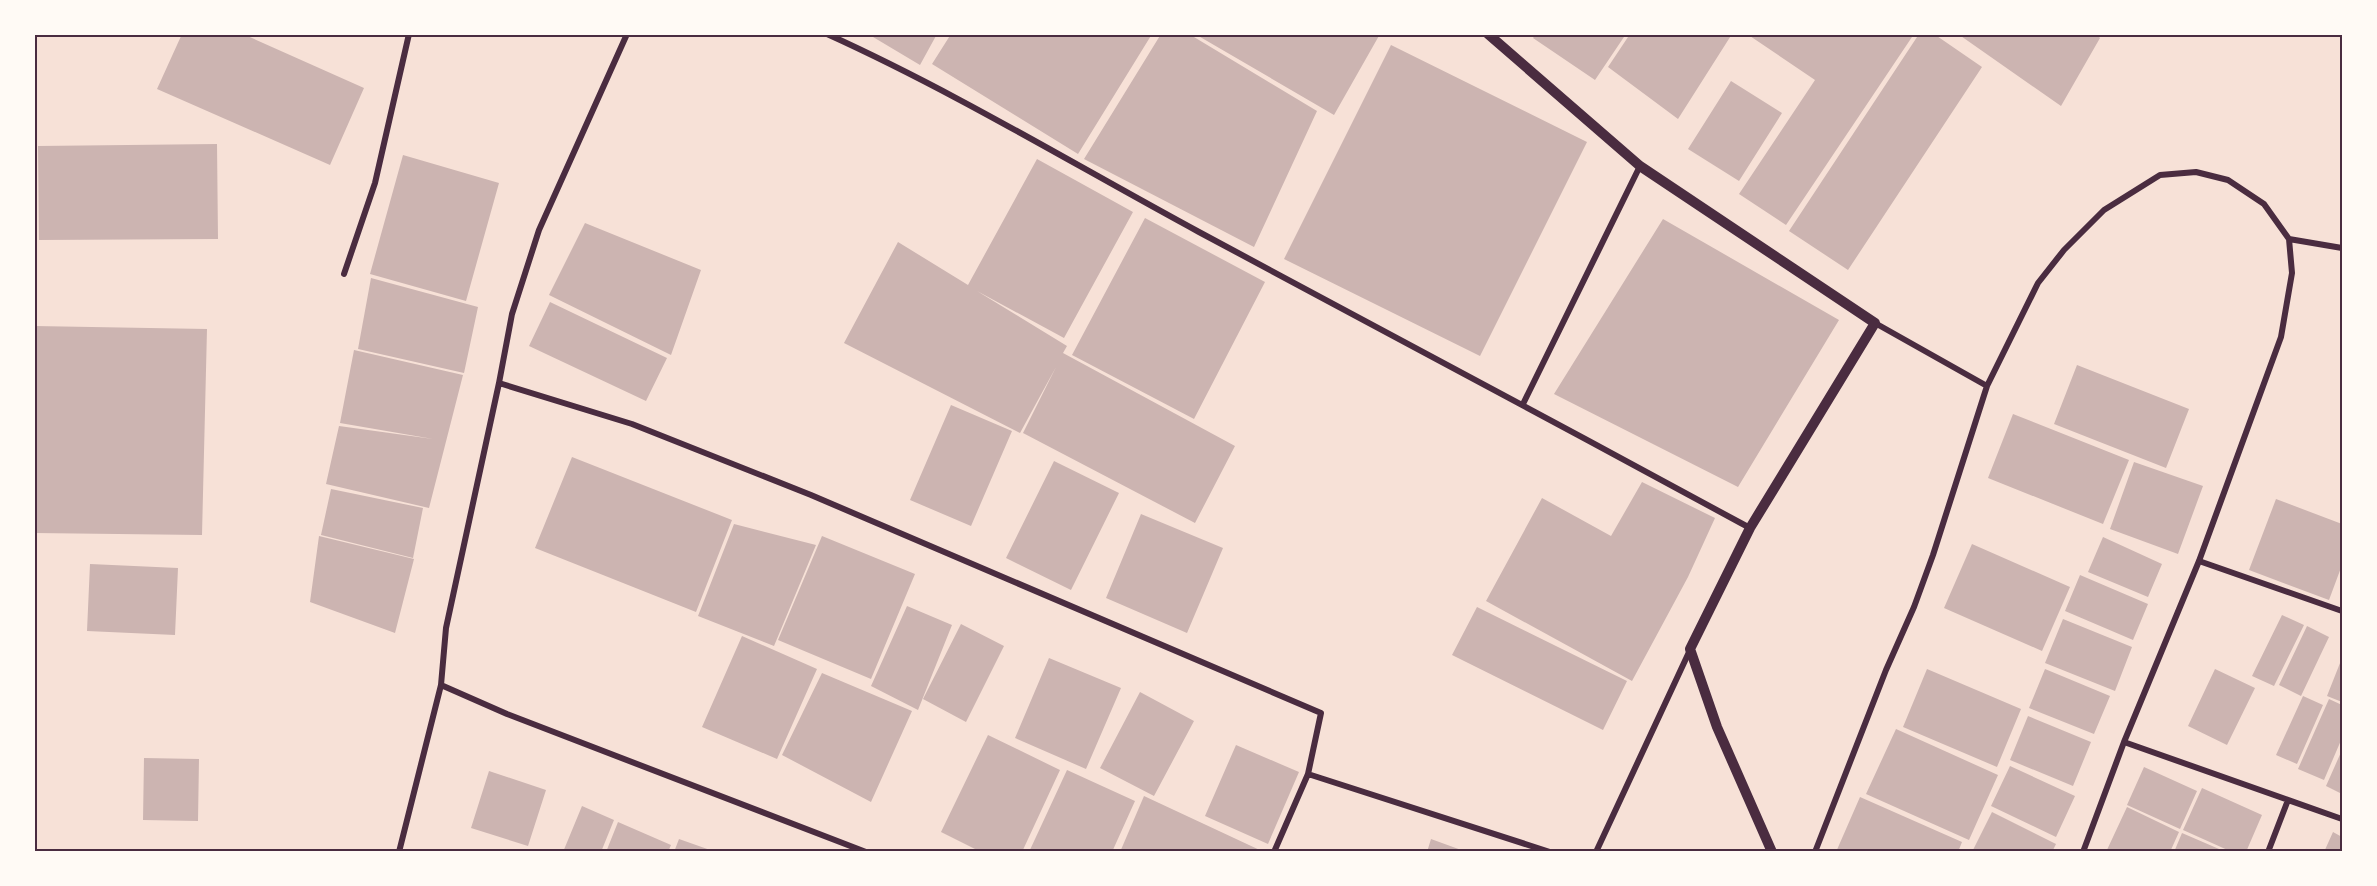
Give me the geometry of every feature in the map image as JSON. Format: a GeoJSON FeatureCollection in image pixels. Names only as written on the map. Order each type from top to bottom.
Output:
{"type":"FeatureCollection","features":[{"type":"Feature","properties":{"kind":"street"},"geometry":{"type":"LineString","coordinates":[[344,274],[375,183],[409,34]]}},
{"type":"Feature","properties":{"kind":"street"},"geometry":{"type":"LineString","coordinates":[[399,852],[441,685],[447,628],[512,314],[539,230],[627,34]]}},
{"type":"Feature","properties":{"kind":"street"},"geometry":{"type":"LineString","coordinates":[[827,34],[895,65],[1199,232],[1523,404],[1750,528]]}},
{"type":"Feature","properties":{"kind":"street"},"geometry":{"type":"LineString","coordinates":[[1488,34],[1640,166],[1875,323],[1987,386]]}},
{"type":"Feature","properties":{"kind":"street"},"geometry":{"type":"LineString","coordinates":[[1523,404],[1640,166]]}},
{"type":"Feature","properties":{"kind":"street"},"geometry":{"type":"LineString","coordinates":[[1815,852],[1886,670],[1914,607],[1987,386],[2038,283],[2064,250],[2104,210],[2160,175],[2196,172],[2228,180],[2264,204],[2289,239],[2292,273],[2281,337],[2199,561],[2124,742],[2083,852]]}},
{"type":"Feature","properties":{"kind":"street"},"geometry":{"type":"LineString","coordinates":[[2289,239],[2343,248]]}},
{"type":"Feature","properties":{"kind":"street"},"geometry":{"type":"LineString","coordinates":[[1596,852],[1690,649],[1750,528],[1875,323]]}},
{"type":"Feature","properties":{"kind":"street"},"geometry":{"type":"LineString","coordinates":[[499,383],[632,424],[811,495],[1321,713],[1308,774],[1274,852]]}},
{"type":"Feature","properties":{"kind":"street"},"geometry":{"type":"LineString","coordinates":[[2199,561],[2343,611]]}},
{"type":"Feature","properties":{"kind":"street"},"geometry":{"type":"LineString","coordinates":[[1690,649],[1717,727],[1772,852]]}},
{"type":"Feature","properties":{"kind":"street"},"geometry":{"type":"LineString","coordinates":[[441,685],[507,714],[866,852]]}},
{"type":"Feature","properties":{"kind":"street"},"geometry":{"type":"LineString","coordinates":[[2124,742],[2343,819]]}},
{"type":"Feature","properties":{"kind":"street"},"geometry":{"type":"LineString","coordinates":[[1308,774],[1550,852]]}},
{"type":"Feature","properties":{"kind":"street"},"geometry":{"type":"LineString","coordinates":[[2268,852],[2288,800]]}},
{"type":"Feature","properties":{"kind":"building"},"geometry":{"type":"Polygon","coordinates":[[[182,34],[243,34],[364,88],[330,165],[157,89],[182,34]]]}},
{"type":"Feature","properties":{"kind":"building"},"geometry":{"type":"Polygon","coordinates":[[[868,34],[937,34],[920,65],[868,34]]]}},
{"type":"Feature","properties":{"kind":"building"},"geometry":{"type":"Polygon","coordinates":[[[951,34],[1152,34],[1078,154],[932,64],[951,34]]]}},
{"type":"Feature","properties":{"kind":"building"},"geometry":{"type":"Polygon","coordinates":[[[1161,34],[1189,34],[1317,111],[1254,247],[1084,159],[1161,34]]]}},
{"type":"Feature","properties":{"kind":"building"},"geometry":{"type":"Polygon","coordinates":[[[1195,34],[1380,34],[1334,115],[1195,34]]]}},
{"type":"Feature","properties":{"kind":"building"},"geometry":{"type":"Polygon","coordinates":[[[1536,34],[1626,34],[1595,80],[1533,38],[1536,34]]]}},
{"type":"Feature","properties":{"kind":"building"},"geometry":{"type":"Polygon","coordinates":[[[1630,34],[1732,34],[1678,119],[1608,67],[1630,34]]]}},
{"type":"Feature","properties":{"kind":"building"},"geometry":{"type":"Polygon","coordinates":[[[1747,34],[1914,34],[1786,225],[1739,194],[1815,80],[1747,34]]]}},
{"type":"Feature","properties":{"kind":"building"},"geometry":{"type":"Polygon","coordinates":[[[1919,34],[1934,34],[1982,67],[1848,270],[1789,231],[1919,34]]]}},
{"type":"Feature","properties":{"kind":"building"},"geometry":{"type":"Polygon","coordinates":[[[1958,34],[2096,34],[2100,38],[2061,106],[1958,34]]]}},
{"type":"Feature","properties":{"kind":"building"},"geometry":{"type":"Polygon","coordinates":[[[1391,45],[1587,142],[1480,356],[1284,259],[1391,45]]]}},
{"type":"Feature","properties":{"kind":"building"},"geometry":{"type":"Polygon","coordinates":[[[1731,81],[1782,113],[1739,181],[1688,149],[1731,81]]]}},
{"type":"Feature","properties":{"kind":"building"},"geometry":{"type":"Polygon","coordinates":[[[217,144],[218,239],[39,240],[38,146],[217,144]]]}},
{"type":"Feature","properties":{"kind":"building"},"geometry":{"type":"Polygon","coordinates":[[[403,155],[499,183],[466,301],[370,274],[403,155]]]}},
{"type":"Feature","properties":{"kind":"building"},"geometry":{"type":"Polygon","coordinates":[[[1037,159],[1133,212],[1064,338],[977,291],[1067,346],[1063,353],[1235,446],[1195,523],[1023,433],[1056,367],[1020,433],[844,343],[898,242],[968,285],[1037,159]]]}},
{"type":"Feature","properties":{"kind":"building"},"geometry":{"type":"Polygon","coordinates":[[[1145,218],[1265,282],[1194,419],[1072,355],[1145,218]]]}},
{"type":"Feature","properties":{"kind":"building"},"geometry":{"type":"Polygon","coordinates":[[[1663,219],[1839,320],[1738,487],[1554,394],[1663,219]]]}},
{"type":"Feature","properties":{"kind":"building"},"geometry":{"type":"Polygon","coordinates":[[[585,223],[701,270],[671,355],[549,295],[585,223]]]}},
{"type":"Feature","properties":{"kind":"building"},"geometry":{"type":"Polygon","coordinates":[[[371,278],[478,307],[464,373],[358,349],[371,278]]]}},
{"type":"Feature","properties":{"kind":"building"},"geometry":{"type":"Polygon","coordinates":[[[550,302],[667,358],[646,401],[529,346],[550,302]]]}},
{"type":"Feature","properties":{"kind":"building"},"geometry":{"type":"Polygon","coordinates":[[[34,326],[207,329],[202,535],[34,533],[34,326]]]}},
{"type":"Feature","properties":{"kind":"building"},"geometry":{"type":"Polygon","coordinates":[[[354,350],[463,375],[429,508],[326,484],[339,426],[433,439],[340,423],[354,350]]]}},
{"type":"Feature","properties":{"kind":"building"},"geometry":{"type":"Polygon","coordinates":[[[2077,365],[2189,409],[2166,468],[2054,424],[2077,365]]]}},
{"type":"Feature","properties":{"kind":"building"},"geometry":{"type":"Polygon","coordinates":[[[951,405],[1012,431],[971,526],[910,500],[951,405]]]}},
{"type":"Feature","properties":{"kind":"building"},"geometry":{"type":"Polygon","coordinates":[[[2013,414],[2129,460],[2103,524],[1988,478],[2013,414]]]}},
{"type":"Feature","properties":{"kind":"building"},"geometry":{"type":"Polygon","coordinates":[[[572,457],[732,520],[696,612],[535,548],[572,457]]]}},
{"type":"Feature","properties":{"kind":"building"},"geometry":{"type":"Polygon","coordinates":[[[1054,461],[1119,493],[1071,590],[1006,558],[1054,461]]]}},
{"type":"Feature","properties":{"kind":"building"},"geometry":{"type":"Polygon","coordinates":[[[2134,462],[2203,486],[2178,554],[2110,529],[2134,462]]]}},
{"type":"Feature","properties":{"kind":"building"},"geometry":{"type":"Polygon","coordinates":[[[1642,482],[1715,518],[1688,577],[1632,681],[1486,601],[1542,498],[1611,536],[1642,482]]]}},
{"type":"Feature","properties":{"kind":"building"},"geometry":{"type":"Polygon","coordinates":[[[331,489],[423,508],[413,558],[321,535],[331,489]]]}},
{"type":"Feature","properties":{"kind":"building"},"geometry":{"type":"Polygon","coordinates":[[[2276,499],[2342,524],[2342,565],[2329,600],[2249,570],[2276,499]]]}},
{"type":"Feature","properties":{"kind":"building"},"geometry":{"type":"Polygon","coordinates":[[[1141,514],[1223,548],[1187,633],[1106,598],[1141,514]]]}},
{"type":"Feature","properties":{"kind":"building"},"geometry":{"type":"Polygon","coordinates":[[[734,524],[816,545],[774,646],[698,616],[734,524]]]}},
{"type":"Feature","properties":{"kind":"building"},"geometry":{"type":"Polygon","coordinates":[[[319,536],[414,559],[395,633],[310,602],[319,536]]]}},
{"type":"Feature","properties":{"kind":"building"},"geometry":{"type":"Polygon","coordinates":[[[822,536],[915,574],[871,679],[778,640],[822,536]]]}},
{"type":"Feature","properties":{"kind":"building"},"geometry":{"type":"Polygon","coordinates":[[[2103,537],[2162,564],[2148,597],[2088,572],[2103,537]]]}},
{"type":"Feature","properties":{"kind":"building"},"geometry":{"type":"Polygon","coordinates":[[[1972,544],[2070,587],[2042,651],[1944,608],[1972,544]]]}},
{"type":"Feature","properties":{"kind":"building"},"geometry":{"type":"Polygon","coordinates":[[[90,564],[178,568],[175,635],[87,631],[90,564]]]}},
{"type":"Feature","properties":{"kind":"building"},"geometry":{"type":"Polygon","coordinates":[[[2080,575],[2148,604],[2133,640],[2065,611],[2080,575]]]}},
{"type":"Feature","properties":{"kind":"building"},"geometry":{"type":"Polygon","coordinates":[[[907,606],[952,625],[918,710],[871,686],[907,606]]]}},
{"type":"Feature","properties":{"kind":"building"},"geometry":{"type":"Polygon","coordinates":[[[1477,607],[1627,681],[1603,730],[1452,655],[1477,607]]]}},
{"type":"Feature","properties":{"kind":"building"},"geometry":{"type":"Polygon","coordinates":[[[2282,615],[2304,625],[2274,686],[2252,676],[2282,615]]]}},
{"type":"Feature","properties":{"kind":"building"},"geometry":{"type":"Polygon","coordinates":[[[2063,619],[2132,647],[2115,691],[2045,663],[2063,619]]]}},
{"type":"Feature","properties":{"kind":"building"},"geometry":{"type":"Polygon","coordinates":[[[961,624],[1004,646],[966,722],[923,699],[961,624]]]}},
{"type":"Feature","properties":{"kind":"building"},"geometry":{"type":"Polygon","coordinates":[[[2307,626],[2329,637],[2301,696],[2279,685],[2307,626]]]}},
{"type":"Feature","properties":{"kind":"building"},"geometry":{"type":"Polygon","coordinates":[[[742,636],[817,669],[777,759],[702,727],[742,636]]]}},
{"type":"Feature","properties":{"kind":"building"},"geometry":{"type":"Polygon","coordinates":[[[1049,658],[1121,688],[1086,769],[1015,738],[1049,658]]]}},
{"type":"Feature","properties":{"kind":"building"},"geometry":{"type":"Polygon","coordinates":[[[2342,658],[2342,702],[2327,696],[2342,658]]]}},
{"type":"Feature","properties":{"kind":"building"},"geometry":{"type":"Polygon","coordinates":[[[1927,669],[2021,709],[1997,767],[1903,727],[1927,669]]]}},
{"type":"Feature","properties":{"kind":"building"},"geometry":{"type":"Polygon","coordinates":[[[2045,669],[2110,696],[2094,734],[2029,708],[2045,669]]]}},
{"type":"Feature","properties":{"kind":"building"},"geometry":{"type":"Polygon","coordinates":[[[2215,669],[2255,688],[2227,745],[2188,726],[2215,669]]]}},
{"type":"Feature","properties":{"kind":"building"},"geometry":{"type":"Polygon","coordinates":[[[822,673],[912,711],[871,802],[782,755],[822,673]]]}},
{"type":"Feature","properties":{"kind":"building"},"geometry":{"type":"Polygon","coordinates":[[[1140,692],[1194,721],[1154,796],[1100,768],[1140,692]]]}},
{"type":"Feature","properties":{"kind":"building"},"geometry":{"type":"Polygon","coordinates":[[[2303,696],[2323,705],[2297,764],[2276,755],[2303,696]]]}},
{"type":"Feature","properties":{"kind":"building"},"geometry":{"type":"Polygon","coordinates":[[[2329,699],[2342,705],[2342,738],[2324,780],[2298,769],[2329,699]]]}},
{"type":"Feature","properties":{"kind":"building"},"geometry":{"type":"Polygon","coordinates":[[[2028,716],[2091,742],[2073,786],[2010,760],[2028,716]]]}},
{"type":"Feature","properties":{"kind":"building"},"geometry":{"type":"Polygon","coordinates":[[[1896,729],[1998,775],[1969,840],[1866,794],[1896,729]]]}},
{"type":"Feature","properties":{"kind":"building"},"geometry":{"type":"Polygon","coordinates":[[[988,735],[1060,770],[1022,852],[981,852],[941,832],[988,735]]]}},
{"type":"Feature","properties":{"kind":"building"},"geometry":{"type":"Polygon","coordinates":[[[1236,745],[1299,772],[1268,844],[1205,816],[1236,745]]]}},
{"type":"Feature","properties":{"kind":"building"},"geometry":{"type":"Polygon","coordinates":[[[2342,750],[2342,794],[2326,786],[2342,750]]]}},
{"type":"Feature","properties":{"kind":"building"},"geometry":{"type":"Polygon","coordinates":[[[144,758],[199,759],[198,821],[143,820],[144,758]]]}},
{"type":"Feature","properties":{"kind":"building"},"geometry":{"type":"Polygon","coordinates":[[[2010,766],[2075,796],[2056,837],[1991,806],[2010,766]]]}},
{"type":"Feature","properties":{"kind":"building"},"geometry":{"type":"Polygon","coordinates":[[[2144,767],[2197,791],[2180,829],[2127,805],[2144,767]]]}},
{"type":"Feature","properties":{"kind":"building"},"geometry":{"type":"Polygon","coordinates":[[[1067,770],[1135,801],[1112,852],[1029,852],[1067,770]]]}},
{"type":"Feature","properties":{"kind":"building"},"geometry":{"type":"Polygon","coordinates":[[[489,771],[546,790],[528,846],[471,828],[489,771]]]}},
{"type":"Feature","properties":{"kind":"building"},"geometry":{"type":"Polygon","coordinates":[[[2202,788],[2262,815],[2246,852],[2232,852],[2183,830],[2202,788]]]}},
{"type":"Feature","properties":{"kind":"building"},"geometry":{"type":"Polygon","coordinates":[[[1144,796],[1264,852],[1120,852],[1144,796]]]}},
{"type":"Feature","properties":{"kind":"building"},"geometry":{"type":"Polygon","coordinates":[[[1860,797],[1962,842],[1958,852],[1836,852],[1860,797]]]}},
{"type":"Feature","properties":{"kind":"building"},"geometry":{"type":"Polygon","coordinates":[[[582,806],[614,820],[601,852],[563,852],[582,806]]]}},
{"type":"Feature","properties":{"kind":"building"},"geometry":{"type":"Polygon","coordinates":[[[2127,807],[2179,832],[2170,852],[2106,852],[2127,807]]]}},
{"type":"Feature","properties":{"kind":"building"},"geometry":{"type":"Polygon","coordinates":[[[1992,812],[2056,844],[2052,852],[1972,852],[1992,812]]]}},
{"type":"Feature","properties":{"kind":"building"},"geometry":{"type":"Polygon","coordinates":[[[618,822],[671,845],[668,852],[606,852],[618,822]]]}},
{"type":"Feature","properties":{"kind":"building"},"geometry":{"type":"Polygon","coordinates":[[[2333,832],[2342,837],[2342,852],[2324,852],[2333,832]]]}},
{"type":"Feature","properties":{"kind":"building"},"geometry":{"type":"Polygon","coordinates":[[[2182,833],[2226,852],[2174,852],[2182,833]]]}},
{"type":"Feature","properties":{"kind":"building"},"geometry":{"type":"Polygon","coordinates":[[[679,839],[713,851],[713,852],[674,852],[679,839]]]}},
{"type":"Feature","properties":{"kind":"building"},"geometry":{"type":"Polygon","coordinates":[[[1431,839],[1464,851],[1464,852],[1427,852],[1431,839]]]}}]}
